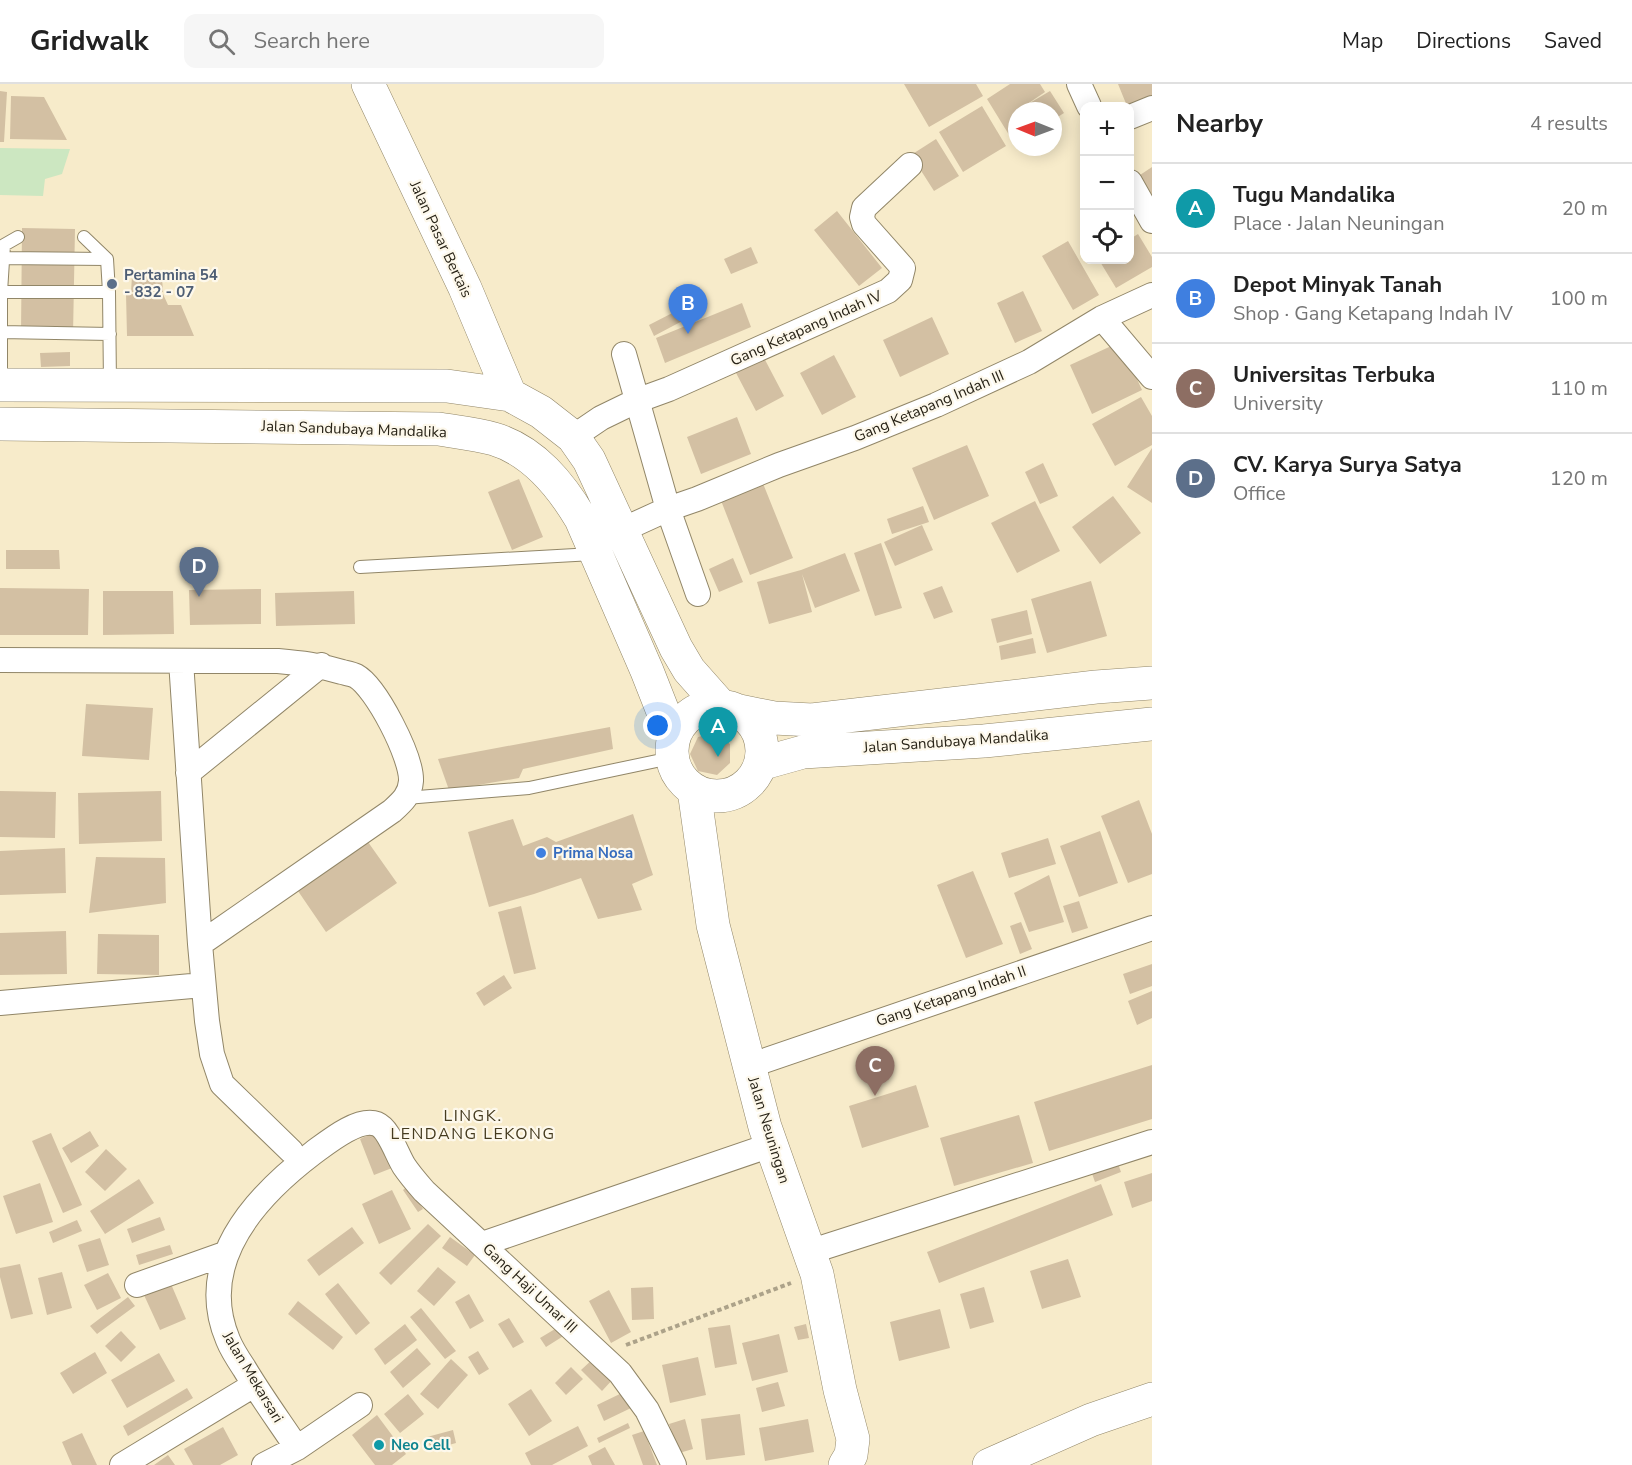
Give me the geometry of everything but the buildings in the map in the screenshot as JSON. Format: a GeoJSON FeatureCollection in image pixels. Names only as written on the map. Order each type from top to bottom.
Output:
{"type":"FeatureCollection","features":[{"type":"Feature","properties":{"kind":"main road","name":"Jalan Pasar Bertais"},"geometry":{"type":"LineString","coordinates":[[368,84],[465,288],[510,395]]}},
{"type":"Feature","properties":{"kind":"main road"},"geometry":{"type":"LineString","coordinates":[[1,385],[447,386],[510,395],[541,412],[573,437],[588,460],[676,648],[689,670],[730,708],[754,725],[762,744],[760,764],[750,782],[734,793],[714,796],[694,790],[679,777],[672,747],[683,719],[700,708],[730,708],[774,718],[812,720],[1096,687],[1152,683]]}},
{"type":"Feature","properties":{"kind":"main road"},"geometry":{"type":"LineString","coordinates":[[281,386],[283,426]]}},
{"type":"Feature","properties":{"kind":"main road","name":"Jalan Sandubaya Mandalika"},"geometry":{"type":"LineString","coordinates":[[0,424],[439,429],[494,439],[515,448],[552,477],[568,497],[581,519],[647,671],[672,747]]}},
{"type":"Feature","properties":{"kind":"main road","name":"Jalan Sandubaya Mandalika"},"geometry":{"type":"LineString","coordinates":[[760,764],[803,752],[984,741],[1152,724]]}},
{"type":"Feature","properties":{"kind":"main road","name":"Jalan Neuningan"},"geometry":{"type":"LineString","coordinates":[[694,790],[714,925],[771,1145],[813,1263],[840,1390],[854,1439],[850,1463]]}},
{"type":"Feature","properties":{"kind":"main road"},"geometry":{"type":"LineString","coordinates":[[989,1465],[1091,1420],[1152,1399]]}},
{"type":"Feature","properties":{"kind":"street"},"geometry":{"type":"LineString","coordinates":[[1079,84],[1087,102]]}},
{"type":"Feature","properties":{"kind":"street"},"geometry":{"type":"LineString","coordinates":[[1134,115],[1152,108]]}},
{"type":"Feature","properties":{"kind":"street","name":"Gang Ketapang Indah IV"},"geometry":{"type":"LineString","coordinates":[[636,401],[669,389],[888,291],[900,280],[903,268],[864,224],[862,217],[864,208],[910,165]]}},
{"type":"Feature","properties":{"kind":"street"},"geometry":{"type":"LineString","coordinates":[[1134,189],[1152,221]]}},
{"type":"Feature","properties":{"kind":"street","name":"Gang Ketapang Indah III"},"geometry":{"type":"LineString","coordinates":[[622,530],[668,509],[936,405],[1029,362],[1102,318],[1152,295]]}},
{"type":"Feature","properties":{"kind":"street"},"geometry":{"type":"LineString","coordinates":[[1102,318],[1152,377]]}},
{"type":"Feature","properties":{"kind":"street"},"geometry":{"type":"LineString","coordinates":[[624,354],[668,509],[698,594]]}},
{"type":"Feature","properties":{"kind":"street"},"geometry":{"type":"LineString","coordinates":[[573,437],[601,418],[636,401]]}},
{"type":"Feature","properties":{"kind":"street"},"geometry":{"type":"LineString","coordinates":[[0,660],[278,661],[321,665],[357,676],[378,699],[407,759],[411,781],[406,798],[392,811],[200,944]]}},
{"type":"Feature","properties":{"kind":"street"},"geometry":{"type":"LineString","coordinates":[[181,660],[203,985],[212,1054],[222,1084],[291,1151]]}},
{"type":"Feature","properties":{"kind":"street"},"geometry":{"type":"LineString","coordinates":[[188,773],[321,665]]}},
{"type":"Feature","properties":{"kind":"street","name":"Gang Ketapang Indah II"},"geometry":{"type":"LineString","coordinates":[[750,1066],[1152,928]]}},
{"type":"Feature","properties":{"kind":"street"},"geometry":{"type":"LineString","coordinates":[[0,1003],[203,985]]}},
{"type":"Feature","properties":{"kind":"street","name":"Gang Haji Umar III"},"geometry":{"type":"LineString","coordinates":[[373,1123],[380,1125],[387,1134],[413,1179],[620,1373],[635,1390],[674,1465]]}},
{"type":"Feature","properties":{"kind":"street","name":"Jalan Mekarsari"},"geometry":{"type":"LineString","coordinates":[[297,1448],[254,1385],[229,1343],[222,1326],[219,1308],[221,1272],[227,1253],[245,1219],[278,1182],[337,1137],[358,1124],[373,1123]]}},
{"type":"Feature","properties":{"kind":"street"},"geometry":{"type":"LineString","coordinates":[[813,1263],[1152,1143]]}},
{"type":"Feature","properties":{"kind":"street"},"geometry":{"type":"LineString","coordinates":[[482,1244],[771,1145]]}},
{"type":"Feature","properties":{"kind":"street"},"geometry":{"type":"LineString","coordinates":[[137,1285],[227,1253]]}},
{"type":"Feature","properties":{"kind":"street"},"geometry":{"type":"LineString","coordinates":[[122,1465],[254,1385]]}},
{"type":"Feature","properties":{"kind":"street"},"geometry":{"type":"LineString","coordinates":[[264,1465],[297,1448],[360,1405]]}},
{"type":"Feature","properties":{"kind":"lane"},"geometry":{"type":"LineString","coordinates":[[1,385],[1,292],[4,245],[18,237]]}},
{"type":"Feature","properties":{"kind":"lane"},"geometry":{"type":"LineString","coordinates":[[84,237],[107,259],[110,386]]}},
{"type":"Feature","properties":{"kind":"lane"},"geometry":{"type":"LineString","coordinates":[[3,258],[107,259]]}},
{"type":"Feature","properties":{"kind":"lane"},"geometry":{"type":"LineString","coordinates":[[1,292],[109,292]]}},
{"type":"Feature","properties":{"kind":"lane"},"geometry":{"type":"LineString","coordinates":[[1,332],[110,334]]}},
{"type":"Feature","properties":{"kind":"lane"},"geometry":{"type":"LineString","coordinates":[[360,567],[597,553]]}},
{"type":"Feature","properties":{"kind":"lane"},"geometry":{"type":"LineString","coordinates":[[406,798],[529,788],[672,747]]}},
{"type":"Feature","properties":{"kind":"path"},"geometry":{"type":"LineString","coordinates":[[601,1355],[813,1263]]}},
{"type":"Feature","properties":{"kind":"green space"},"geometry":{"type":"Polygon","coordinates":[[[0,148],[70,149],[62,174],[45,179],[43,196],[0,195],[0,148]]]}},
{"type":"Feature","properties":{"kind":"place","name":"Pertamina 54 - 832 - 07"},"geometry":{"type":"Point","coordinates":[112,284]}},
{"type":"Feature","properties":{"kind":"place","name":"Depot Minyak Tanah"},"geometry":{"type":"Point","coordinates":[688,334]}},
{"type":"Feature","properties":{"kind":"place","name":"CV. Karya Surya Satya"},"geometry":{"type":"Point","coordinates":[199,597]}},
{"type":"Feature","properties":{"kind":"place","name":"Tugu Mandalika"},"geometry":{"type":"Point","coordinates":[718,757]}},
{"type":"Feature","properties":{"kind":"place","name":"Prima Nosa"},"geometry":{"type":"Point","coordinates":[541,853]}},
{"type":"Feature","properties":{"kind":"place","name":"Universitas Terbuka"},"geometry":{"type":"Point","coordinates":[875,1096]}},
{"type":"Feature","properties":{"kind":"place","name":"Neo Cell"},"geometry":{"type":"Point","coordinates":[379,1445]}},
{"type":"Feature","properties":{"kind":"district","name":"LINGK. LENDANG LEKONG"},"geometry":{"type":"Point","coordinates":[473,1124]}}]}
